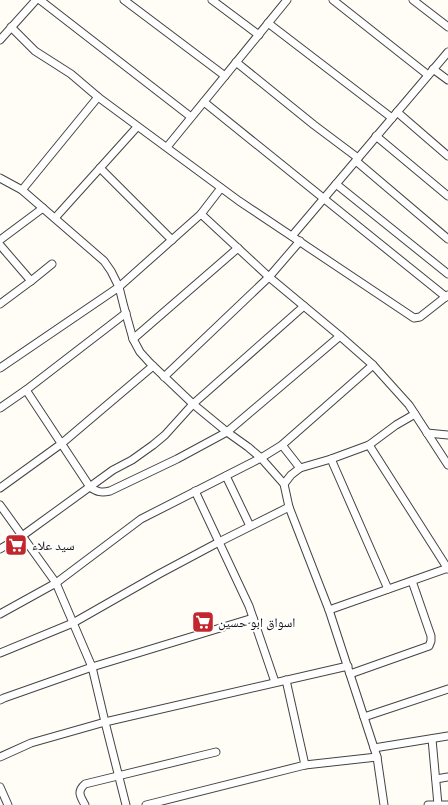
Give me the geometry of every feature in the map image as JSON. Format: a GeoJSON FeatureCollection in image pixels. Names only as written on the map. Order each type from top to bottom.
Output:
{"type":"FeatureCollection","features":[{"type":"Feature","properties":{"kind":"street"},"geometry":{"type":"LineString","coordinates":[[40,0],[192,117]]}},
{"type":"Feature","properties":{"kind":"street"},"geometry":{"type":"LineString","coordinates":[[124,0],[224,76]]}},
{"type":"Feature","properties":{"kind":"street"},"geometry":{"type":"LineString","coordinates":[[212,0],[259,35]]}},
{"type":"Feature","properties":{"kind":"street"},"geometry":{"type":"LineString","coordinates":[[167,147],[287,0]]}},
{"type":"Feature","properties":{"kind":"street"},"geometry":{"type":"LineString","coordinates":[[333,0],[428,75]]}},
{"type":"Feature","properties":{"kind":"street"},"geometry":{"type":"LineString","coordinates":[[413,0],[448,27]]}},
{"type":"Feature","properties":{"kind":"street"},"geometry":{"type":"LineString","coordinates":[[0,40],[32,1]]}},
{"type":"Feature","properties":{"kind":"street"},"geometry":{"type":"LineString","coordinates":[[268,23],[392,118]]}},
{"type":"Feature","properties":{"kind":"street"},"geometry":{"type":"LineString","coordinates":[[11,27],[35,50],[71,74],[98,97],[239,201],[414,318],[420,317],[447,296],[204,102]]}},
{"type":"Feature","properties":{"kind":"street"},"geometry":{"type":"LineString","coordinates":[[292,236],[448,52]]}},
{"type":"Feature","properties":{"kind":"street"},"geometry":{"type":"LineString","coordinates":[[236,62],[357,159],[448,239]]}},
{"type":"Feature","properties":{"kind":"street"},"geometry":{"type":"LineString","coordinates":[[433,69],[448,80]]}},
{"type":"Feature","properties":{"kind":"street"},"geometry":{"type":"LineString","coordinates":[[22,190],[98,97]]}},
{"type":"Feature","properties":{"kind":"street"},"geometry":{"type":"LineString","coordinates":[[397,112],[448,156]]}},
{"type":"Feature","properties":{"kind":"street"},"geometry":{"type":"LineString","coordinates":[[55,218],[137,126]]}},
{"type":"Feature","properties":{"kind":"street"},"geometry":{"type":"LineString","coordinates":[[376,136],[448,196]]}},
{"type":"Feature","properties":{"kind":"street"},"geometry":{"type":"LineString","coordinates":[[100,168],[172,240]]}},
{"type":"Feature","properties":{"kind":"street"},"geometry":{"type":"LineString","coordinates":[[0,178],[22,190],[104,261],[119,287],[133,339],[140,352],[193,404],[227,432],[248,446],[284,484],[289,507],[329,610],[377,757],[384,805]]}},
{"type":"Feature","properties":{"kind":"street"},"geometry":{"type":"LineString","coordinates":[[336,184],[448,274]]}},
{"type":"Feature","properties":{"kind":"street"},"geometry":{"type":"LineString","coordinates":[[0,368],[119,287],[201,214],[221,188]]}},
{"type":"Feature","properties":{"kind":"street"},"geometry":{"type":"LineString","coordinates":[[0,240],[43,208]]}},
{"type":"Feature","properties":{"kind":"street"},"geometry":{"type":"LineString","coordinates":[[201,214],[270,277],[373,365],[409,405],[448,465]]}},
{"type":"Feature","properties":{"kind":"street"},"geometry":{"type":"LineString","coordinates":[[164,376],[270,277],[300,241]]}},
{"type":"Feature","properties":{"kind":"street"},"geometry":{"type":"LineString","coordinates":[[0,245],[31,281]]}},
{"type":"Feature","properties":{"kind":"street"},"geometry":{"type":"LineString","coordinates":[[133,339],[238,248]]}},
{"type":"Feature","properties":{"kind":"street"},"geometry":{"type":"LineString","coordinates":[[0,304],[52,264]]}},
{"type":"Feature","properties":{"kind":"street"},"geometry":{"type":"LineString","coordinates":[[0,549],[22,536],[113,470],[132,460],[153,445],[165,435],[193,404],[304,306]]}},
{"type":"Feature","properties":{"kind":"street"},"geometry":{"type":"LineString","coordinates":[[0,408],[26,390],[126,313]]}},
{"type":"Feature","properties":{"kind":"street"},"geometry":{"type":"LineString","coordinates":[[26,390],[90,486],[96,491],[100,492],[110,491],[177,459],[227,432],[340,336]]}},
{"type":"Feature","properties":{"kind":"street"},"geometry":{"type":"LineString","coordinates":[[0,614],[56,583],[141,519],[261,458],[282,445],[373,365]]}},
{"type":"Feature","properties":{"kind":"street"},"geometry":{"type":"LineString","coordinates":[[0,488],[61,444],[153,366]]}},
{"type":"Feature","properties":{"kind":"street"},"geometry":{"type":"LineString","coordinates":[[284,484],[292,474],[300,468],[331,459],[369,445],[414,414]]}},
{"type":"Feature","properties":{"kind":"street"},"geometry":{"type":"LineString","coordinates":[[427,433],[448,435]]}},
{"type":"Feature","properties":{"kind":"street"},"geometry":{"type":"LineString","coordinates":[[282,445],[300,468]]}},
{"type":"Feature","properties":{"kind":"street"},"geometry":{"type":"LineString","coordinates":[[329,610],[448,568],[369,445]]}},
{"type":"Feature","properties":{"kind":"street"},"geometry":{"type":"LineString","coordinates":[[331,459],[388,589]]}},
{"type":"Feature","properties":{"kind":"street"},"geometry":{"type":"LineString","coordinates":[[226,476],[250,526]]}},
{"type":"Feature","properties":{"kind":"street"},"geometry":{"type":"LineString","coordinates":[[195,491],[249,606],[275,682]]}},
{"type":"Feature","properties":{"kind":"street"},"geometry":{"type":"LineString","coordinates":[[0,505],[56,583],[92,667],[104,722],[126,805]]}},
{"type":"Feature","properties":{"kind":"street"},"geometry":{"type":"LineString","coordinates":[[0,653],[73,623],[159,574],[289,507]]}},
{"type":"Feature","properties":{"kind":"street"},"geometry":{"type":"LineString","coordinates":[[350,674],[429,646],[431,636],[412,581]]}},
{"type":"Feature","properties":{"kind":"street"},"geometry":{"type":"LineString","coordinates":[[0,700],[92,667],[253,618]]}},
{"type":"Feature","properties":{"kind":"street"},"geometry":{"type":"LineString","coordinates":[[0,757],[31,743],[104,722],[348,666]]}},
{"type":"Feature","properties":{"kind":"street"},"geometry":{"type":"LineString","coordinates":[[286,680],[305,765]]}},
{"type":"Feature","properties":{"kind":"street"},"geometry":{"type":"LineString","coordinates":[[364,717],[448,689]]}},
{"type":"Feature","properties":{"kind":"street"},"geometry":{"type":"LineString","coordinates":[[374,748],[448,736]]}},
{"type":"Feature","properties":{"kind":"street"},"geometry":{"type":"LineString","coordinates":[[432,739],[438,805]]}},
{"type":"Feature","properties":{"kind":"street"},"geometry":{"type":"LineString","coordinates":[[85,805],[80,793],[82,786],[85,784],[216,752]]}},
{"type":"Feature","properties":{"kind":"street"},"geometry":{"type":"LineString","coordinates":[[146,805],[305,765],[377,757]]}},
{"type":"Feature","properties":{"kind":"street"},"geometry":{"type":"LineString","coordinates":[[436,779],[448,777]]}},
{"type":"Feature","properties":{"kind":"street"},"geometry":{"type":"LineString","coordinates":[[0,787],[8,805]]}},
{"type":"Feature","properties":{"kind":"street"},"geometry":{"type":"LineString","coordinates":[[428,805],[448,804]]}},
{"type":"Feature","properties":{"kind":"place","name":"سيد علاء"},"geometry":{"type":"Point","coordinates":[16,545]}},
{"type":"Feature","properties":{"kind":"place","name":"اسواق ابو حسين"},"geometry":{"type":"Point","coordinates":[203,622]}}]}
